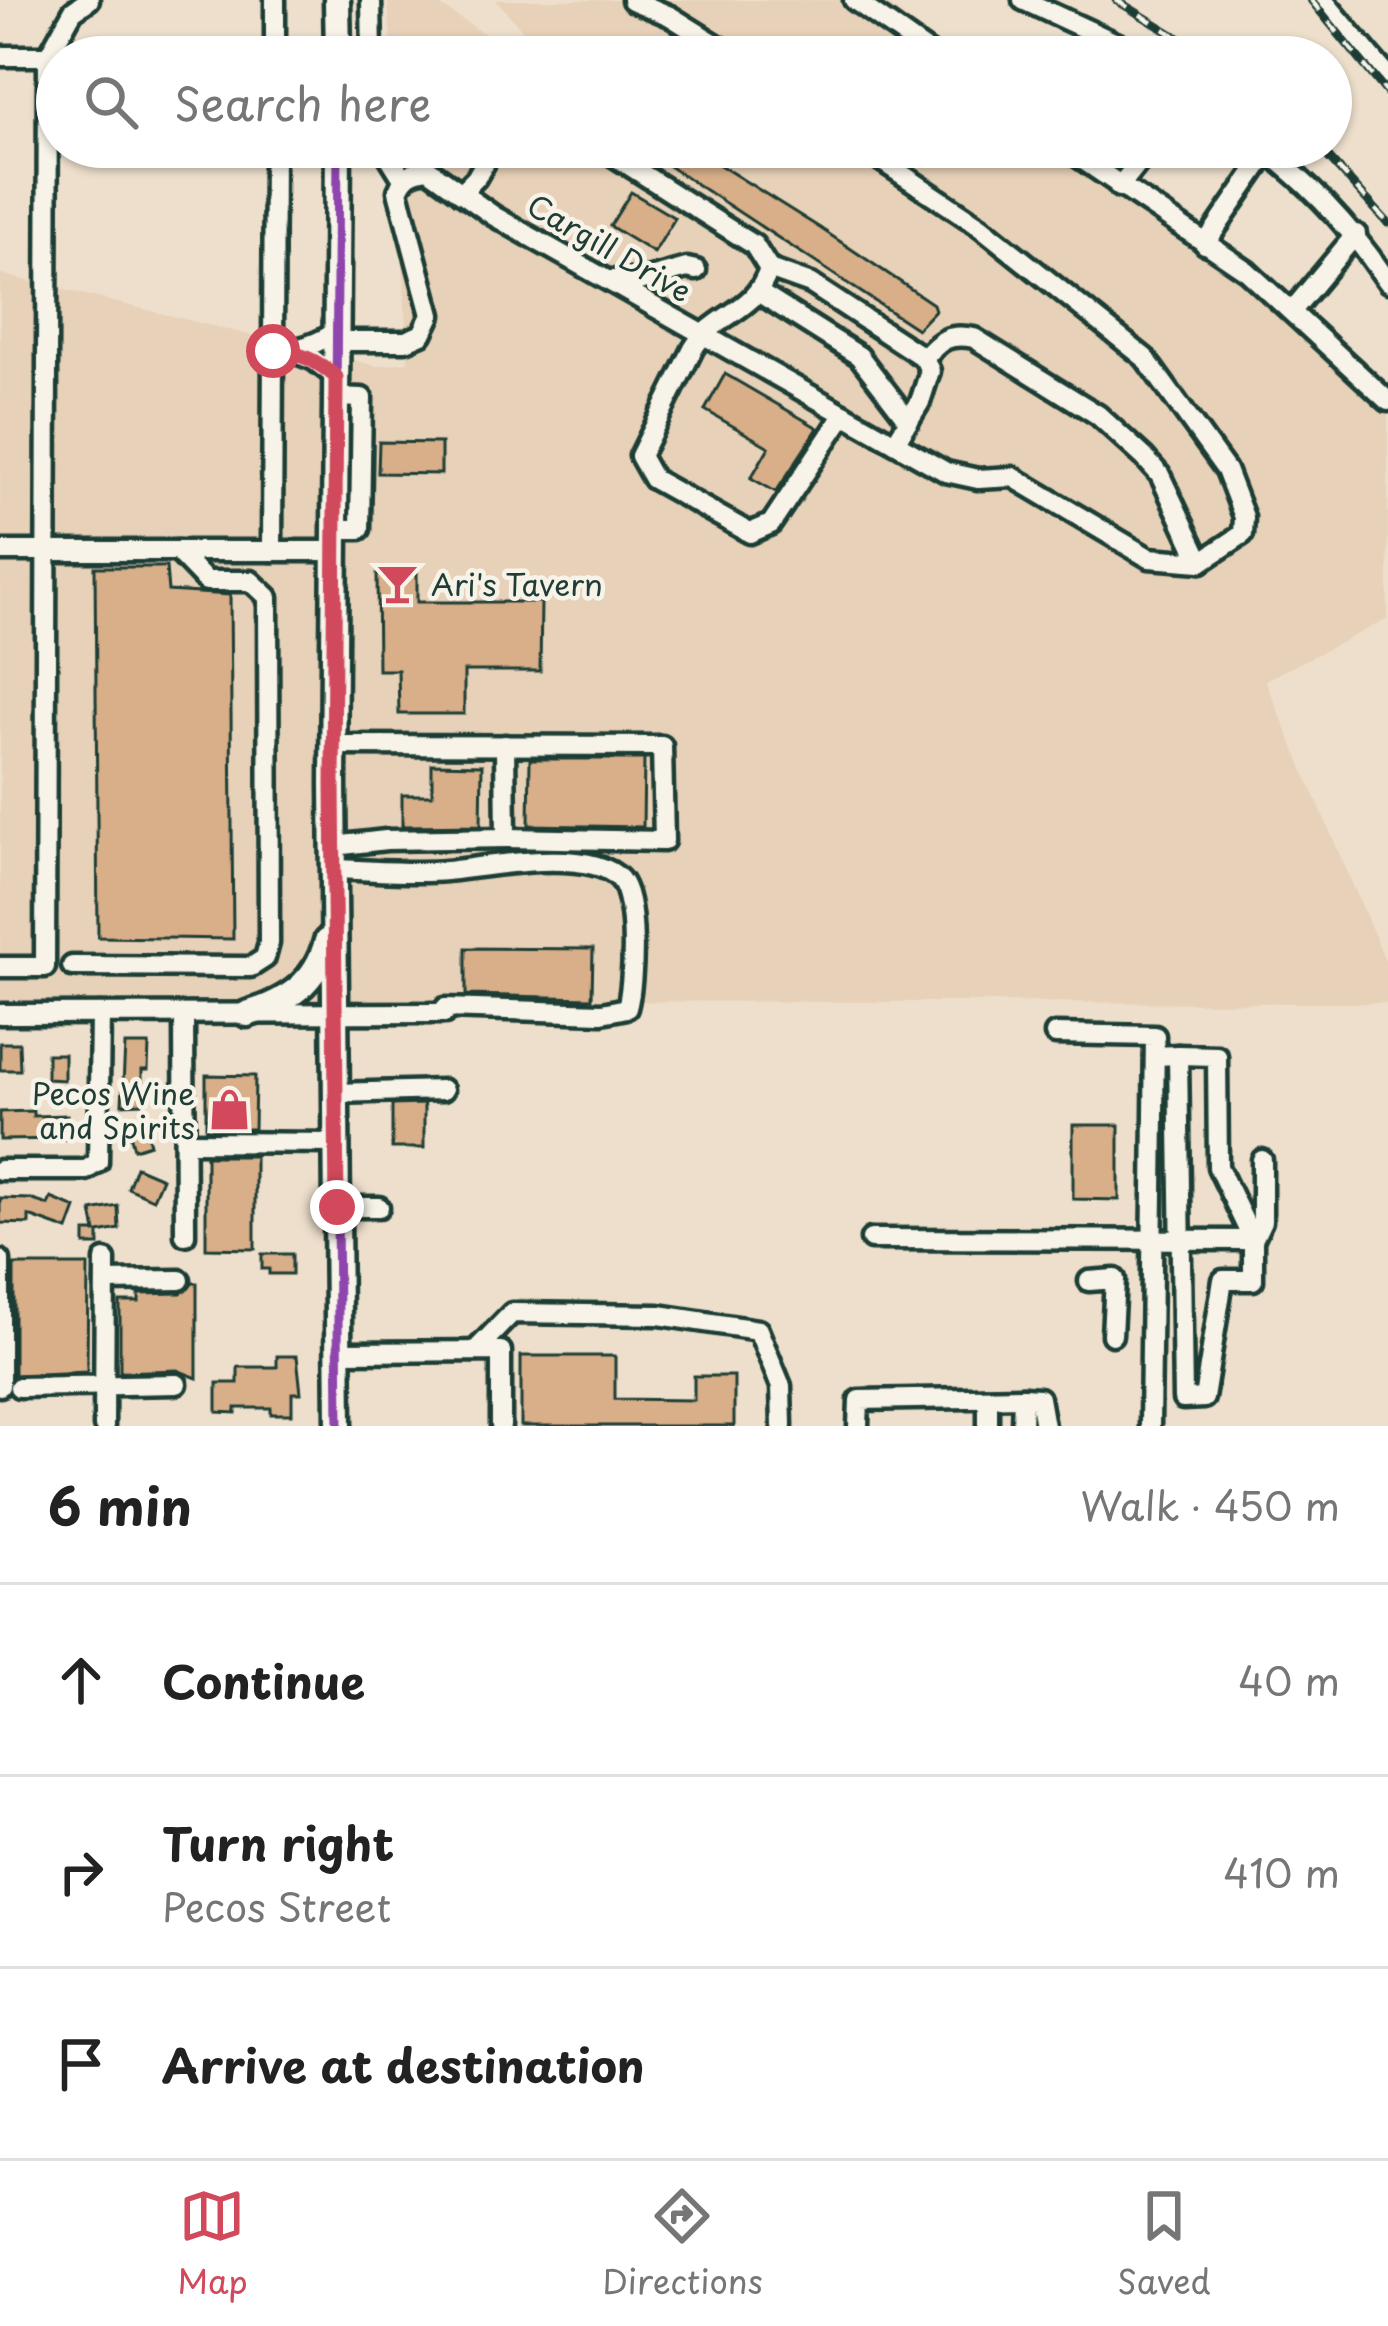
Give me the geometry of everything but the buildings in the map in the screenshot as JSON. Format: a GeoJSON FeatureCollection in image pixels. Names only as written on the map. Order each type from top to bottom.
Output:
{"type":"FeatureCollection","features":[{"type":"Feature","properties":{"kind":"main road"},"geometry":{"type":"LineString","coordinates":[[338,0],[338,36]]}},
{"type":"Feature","properties":{"kind":"main road"},"geometry":{"type":"LineString","coordinates":[[338,168],[333,745],[338,1426]]}},
{"type":"Feature","properties":{"kind":"main road"},"geometry":{"type":"LineString","coordinates":[[247,1014],[280,1003],[306,983],[326,950],[334,910]]}},
{"type":"Feature","properties":{"kind":"street"},"geometry":{"type":"LineString","coordinates":[[59,36],[73,11],[89,0]]}},
{"type":"Feature","properties":{"kind":"street"},"geometry":{"type":"LineString","coordinates":[[275,0],[275,36]]}},
{"type":"Feature","properties":{"kind":"street"},"geometry":{"type":"LineString","coordinates":[[371,0],[371,36]]}},
{"type":"Feature","properties":{"kind":"street"},"geometry":{"type":"LineString","coordinates":[[632,0],[702,36]]}},
{"type":"Feature","properties":{"kind":"street"},"geometry":{"type":"LineString","coordinates":[[854,0],[905,36]]}},
{"type":"Feature","properties":{"kind":"street"},"geometry":{"type":"LineString","coordinates":[[1023,0],[1093,36]]}},
{"type":"Feature","properties":{"kind":"street"},"geometry":{"type":"LineString","coordinates":[[1322,0],[1388,77]]}},
{"type":"Feature","properties":{"kind":"street"},"geometry":{"type":"LineString","coordinates":[[0,56],[36,56]]}},
{"type":"Feature","properties":{"kind":"street"},"geometry":{"type":"LineString","coordinates":[[0,967],[45,967],[48,168]]}},
{"type":"Feature","properties":{"kind":"street"},"geometry":{"type":"LineString","coordinates":[[272,551],[282,351],[275,168]]}},
{"type":"Feature","properties":{"kind":"street"},"geometry":{"type":"LineString","coordinates":[[282,351],[338,336],[406,341],[422,334],[431,315],[399,207],[403,179],[396,168]]}},
{"type":"Feature","properties":{"kind":"street"},"geometry":{"type":"LineString","coordinates":[[461,193],[482,168]]}},
{"type":"Feature","properties":{"kind":"street"},"geometry":{"type":"LineString","coordinates":[[633,168],[754,244],[769,269],[811,284],[924,358],[930,371],[920,403],[895,443]]}},
{"type":"Feature","properties":{"kind":"street"},"geometry":{"type":"LineString","coordinates":[[893,168],[982,226],[1145,358],[1226,470],[1244,517],[1243,534],[1201,562],[1160,475],[1098,415],[974,338],[955,334],[944,338],[924,358]]}},
{"type":"Feature","properties":{"kind":"street"},"geometry":{"type":"LineString","coordinates":[[1093,168],[1247,271],[1388,401]]}},
{"type":"Feature","properties":{"kind":"street"},"geometry":{"type":"LineString","coordinates":[[1119,187],[1134,168]]}},
{"type":"Feature","properties":{"kind":"street"},"geometry":{"type":"LineString","coordinates":[[1205,244],[1253,168]]}},
{"type":"Feature","properties":{"kind":"street"},"geometry":{"type":"LineString","coordinates":[[1285,168],[1355,234],[1388,282]]}},
{"type":"Feature","properties":{"kind":"street","name":"Cargill Drive"},"geometry":{"type":"LineString","coordinates":[[403,179],[428,169],[494,216],[946,472],[978,479],[1013,477],[1149,558],[1201,562]]}},
{"type":"Feature","properties":{"kind":"street"},"geometry":{"type":"LineString","coordinates":[[1292,311],[1355,234]]}},
{"type":"Feature","properties":{"kind":"street"},"geometry":{"type":"LineString","coordinates":[[607,280],[643,280],[687,268],[696,270]]}},
{"type":"Feature","properties":{"kind":"street"},"geometry":{"type":"LineString","coordinates":[[769,269],[761,294],[703,334],[640,456],[652,479],[750,533],[771,524],[844,414]]}},
{"type":"Feature","properties":{"kind":"street"},"geometry":{"type":"LineString","coordinates":[[761,294],[860,356],[909,421]]}},
{"type":"Feature","properties":{"kind":"street"},"geometry":{"type":"LineString","coordinates":[[282,351],[314,360],[336,387]]}},
{"type":"Feature","properties":{"kind":"street"},"geometry":{"type":"LineString","coordinates":[[0,550],[272,551],[334,540]]}},
{"type":"Feature","properties":{"kind":"street"},"geometry":{"type":"LineString","coordinates":[[72,966],[251,967],[265,958],[268,597],[251,581],[206,581],[177,551]]}},
{"type":"Feature","properties":{"kind":"street"},"geometry":{"type":"LineString","coordinates":[[333,745],[662,746],[664,841],[386,840],[334,858]]}},
{"type":"Feature","properties":{"kind":"street"},"geometry":{"type":"LineString","coordinates":[[506,745],[506,838]]}},
{"type":"Feature","properties":{"kind":"street"},"geometry":{"type":"LineString","coordinates":[[0,1014],[602,1012],[627,1008],[632,990],[630,905],[622,881],[602,866],[479,864],[448,871],[334,858]]}},
{"type":"Feature","properties":{"kind":"street"},"geometry":{"type":"LineString","coordinates":[[0,1170],[86,1170],[98,1162],[100,1014]]}},
{"type":"Feature","properties":{"kind":"street"},"geometry":{"type":"LineString","coordinates":[[184,1015],[185,1235]]}},
{"type":"Feature","properties":{"kind":"street"},"geometry":{"type":"LineString","coordinates":[[1055,1034],[1155,1036],[1150,1426]]}},
{"type":"Feature","properties":{"kind":"street"},"geometry":{"type":"LineString","coordinates":[[1178,1055],[1183,1399],[1204,1398],[1223,1280],[1252,1280],[1253,1240],[1262,1221],[1262,1160]]}},
{"type":"Feature","properties":{"kind":"street"},"geometry":{"type":"LineString","coordinates":[[1155,1056],[1217,1056],[1218,1167],[1253,1240]]}},
{"type":"Feature","properties":{"kind":"street"},"geometry":{"type":"LineString","coordinates":[[335,1093],[442,1090]]}},
{"type":"Feature","properties":{"kind":"street"},"geometry":{"type":"LineString","coordinates":[[185,1142],[335,1143]]}},
{"type":"Feature","properties":{"kind":"street"},"geometry":{"type":"LineString","coordinates":[[337,1207],[379,1207]]}},
{"type":"Feature","properties":{"kind":"street"},"geometry":{"type":"LineString","coordinates":[[871,1239],[1253,1240]]}},
{"type":"Feature","properties":{"kind":"street"},"geometry":{"type":"LineString","coordinates":[[0,1260],[10,1387],[177,1384]]}},
{"type":"Feature","properties":{"kind":"street"},"geometry":{"type":"LineString","coordinates":[[104,1426],[105,1260]]}},
{"type":"Feature","properties":{"kind":"street"},"geometry":{"type":"LineString","coordinates":[[1089,1281],[1115,1279],[1112,1335]]}},
{"type":"Feature","properties":{"kind":"street"},"geometry":{"type":"LineString","coordinates":[[105,1281],[180,1280]]}},
{"type":"Feature","properties":{"kind":"street"},"geometry":{"type":"LineString","coordinates":[[475,1351],[512,1312],[659,1315],[758,1330],[781,1386],[782,1426]]}},
{"type":"Feature","properties":{"kind":"street"},"geometry":{"type":"LineString","coordinates":[[338,1352],[501,1351],[501,1426]]}},
{"type":"Feature","properties":{"kind":"street"},"geometry":{"type":"LineString","coordinates":[[1022,1426],[1023,1397]]}},
{"type":"Feature","properties":{"kind":"street"},"geometry":{"type":"LineString","coordinates":[[858,1426],[859,1400],[1023,1397],[1040,1398],[1044,1426]]}},
{"type":"Feature","properties":{"kind":"street"},"geometry":{"type":"LineString","coordinates":[[988,1398],[988,1426]]}},
{"type":"Feature","properties":{"kind":"shaded area"},"geometry":{"type":"Polygon","coordinates":[[[388,0],[431,0],[488,36],[391,36],[388,0]]]}},
{"type":"Feature","properties":{"kind":"shaded area"},"geometry":{"type":"Polygon","coordinates":[[[496,0],[881,0],[928,36],[528,36],[496,0]]]}},
{"type":"Feature","properties":{"kind":"shaded area"},"geometry":{"type":"Polygon","coordinates":[[[398,168],[1103,168],[1388,388],[1388,619],[1265,680],[1388,967],[1388,1003],[0,1000],[0,274],[377,366],[408,362],[398,168]]]}},
{"type":"Feature","properties":{"kind":"railway"},"geometry":{"type":"LineString","coordinates":[[1116,0],[1175,36]]}},
{"type":"Feature","properties":{"kind":"railway"},"geometry":{"type":"LineString","coordinates":[[1311,0],[1340,36]]}},
{"type":"Feature","properties":{"kind":"railway"},"geometry":{"type":"LineString","coordinates":[[1352,50],[1388,94]]}},
{"type":"Feature","properties":{"kind":"railway"},"geometry":{"type":"LineString","coordinates":[[1338,168],[1388,223]]}},
{"type":"Feature","properties":{"kind":"transit line"},"geometry":{"type":"LineString","coordinates":[[338,168],[333,783],[339,1426]]}},
{"type":"Feature","properties":{"kind":"place","name":"Ari's Tavern"},"geometry":{"type":"Point","coordinates":[397,583]}},
{"type":"Feature","properties":{"kind":"place","name":"Pecos Wine and Spirits"},"geometry":{"type":"Point","coordinates":[229,1109]}},
{"type":"Feature","properties":{"kind":"route"},"geometry":{"type":"LineString","coordinates":[[273,351],[291,351],[314,360],[336,377],[337,1207]]}}]}
